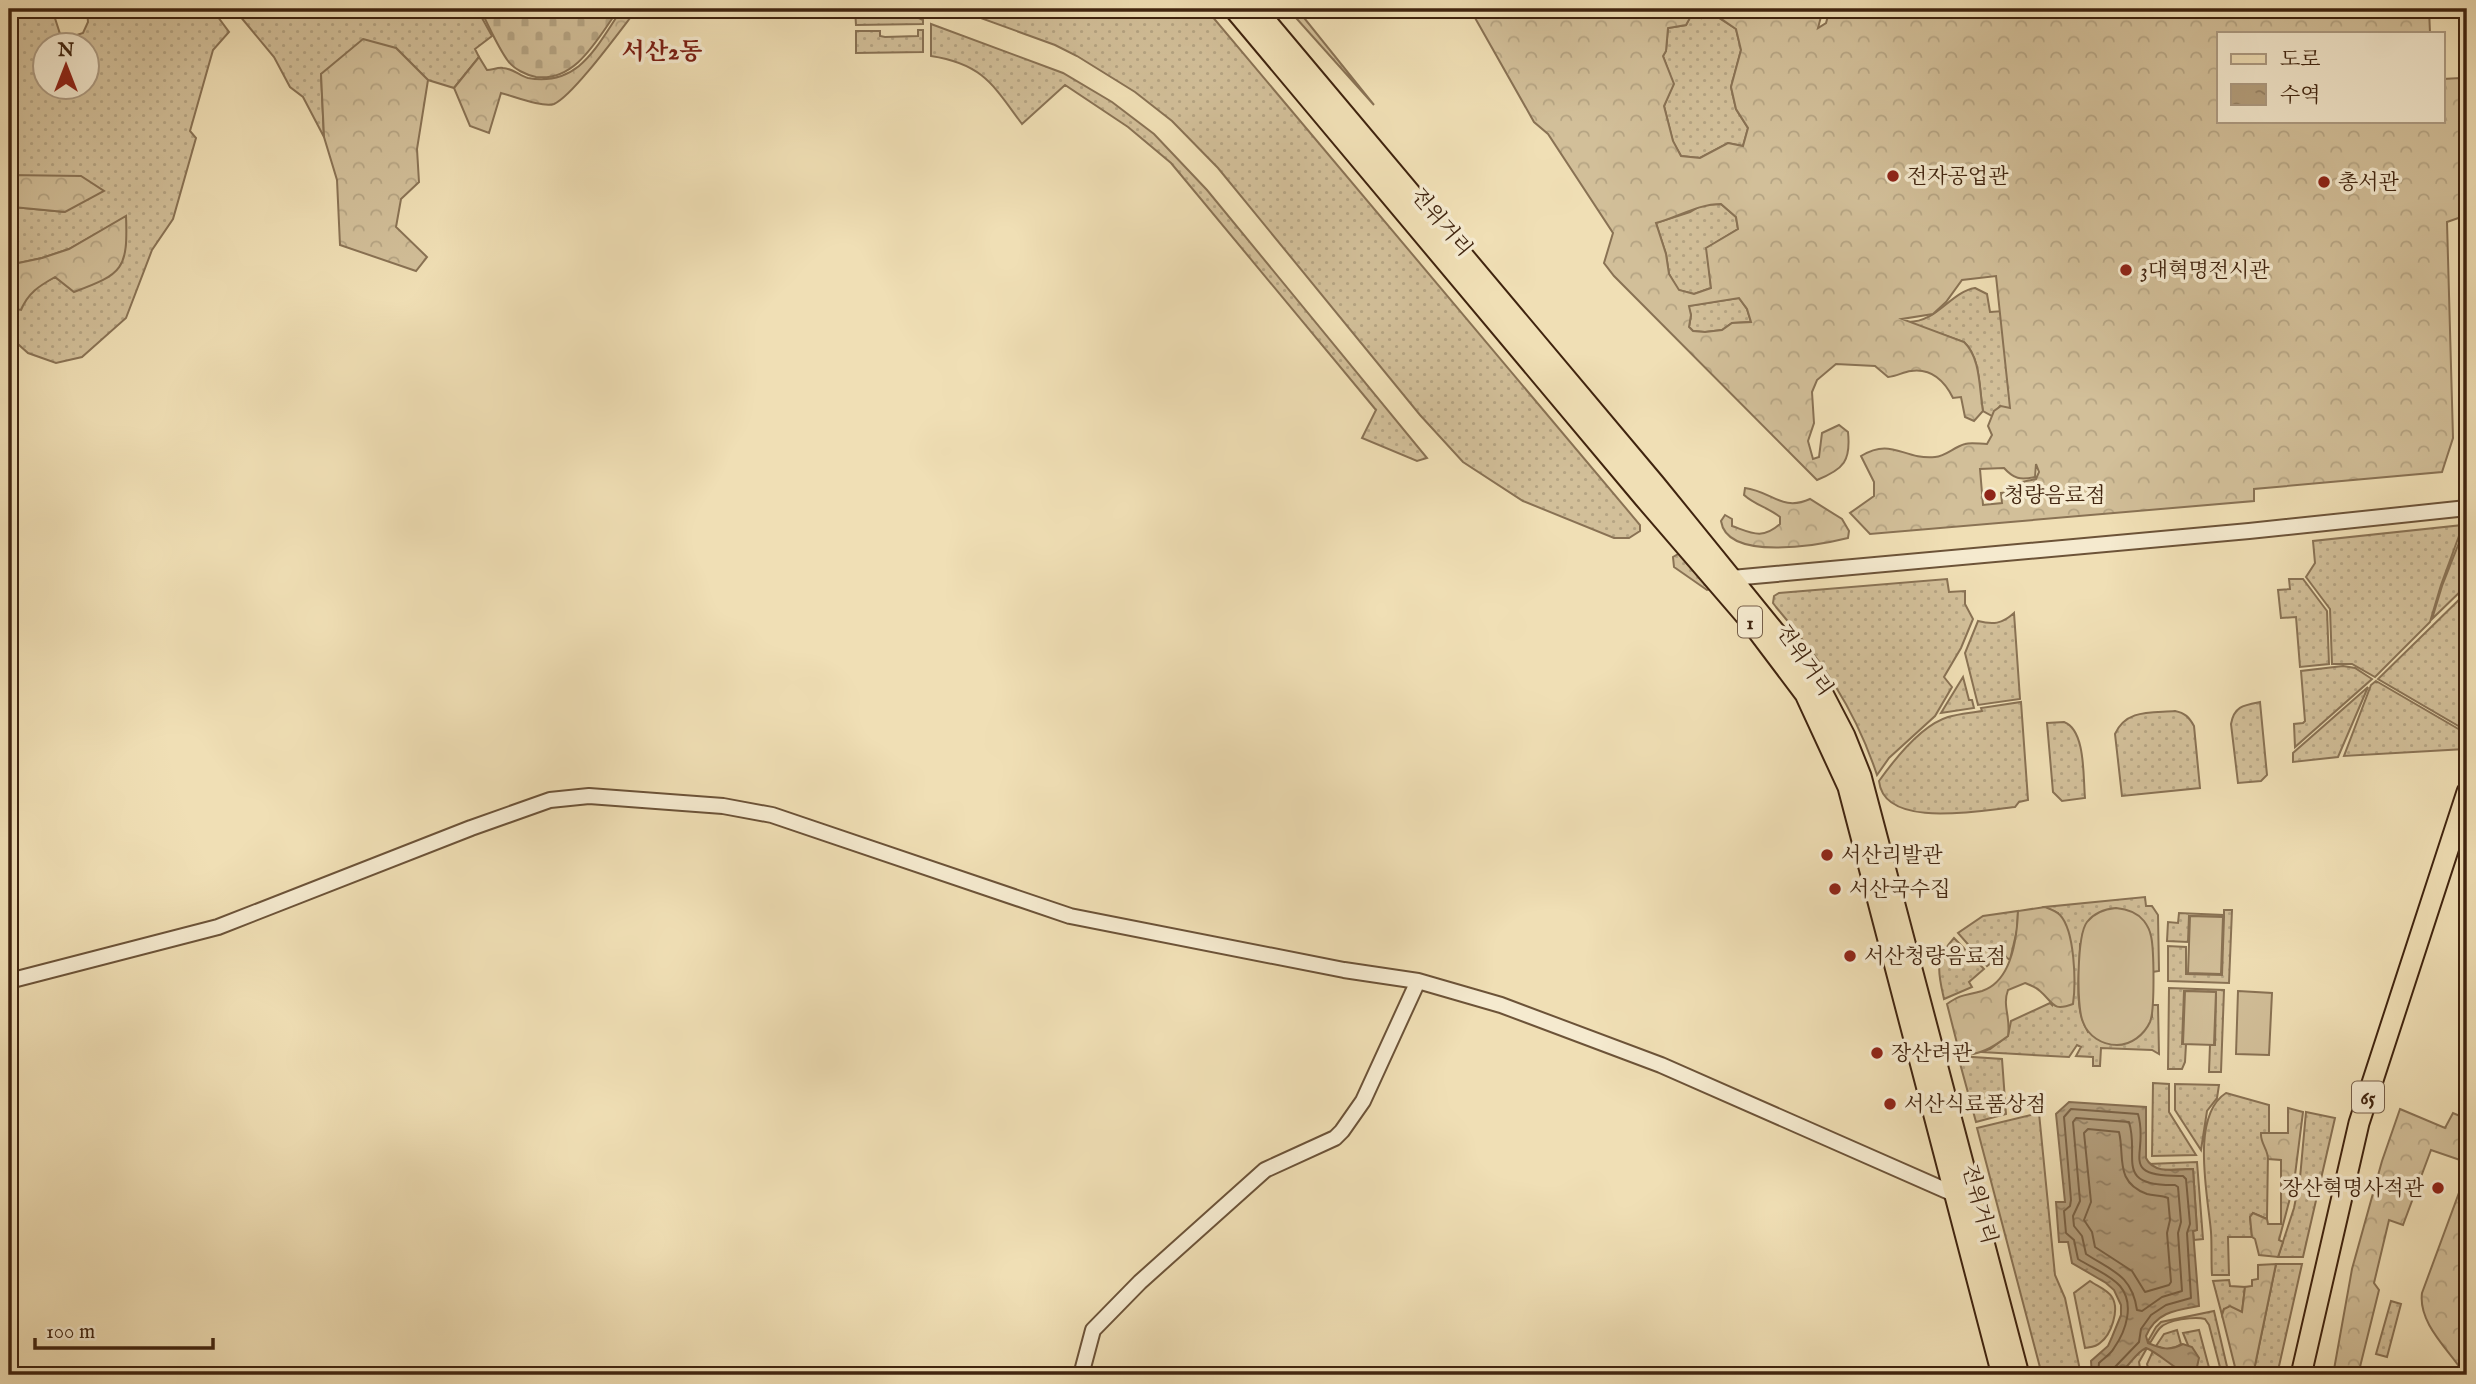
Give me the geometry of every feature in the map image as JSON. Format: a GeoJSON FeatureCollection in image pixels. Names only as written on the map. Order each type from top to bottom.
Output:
{"type":"FeatureCollection","features":[{"type":"Feature","properties":{"kind":"main road","name":"전위거리"},"geometry":{"type":"LineString","coordinates":[[1234,9],[1750,621],[1805,694],[1848,787],[2002,1375]]}},
{"type":"Feature","properties":{"kind":"main road","name":"전위거리"},"geometry":{"type":"LineString","coordinates":[[1256,9],[1732,578],[1819,686],[1845,736],[1861,776],[2019,1375]]}},
{"type":"Feature","properties":{"kind":"main road","name":"65"},"geometry":{"type":"LineString","coordinates":[[2301,1375],[2360,1124],[2467,792]]}},
{"type":"Feature","properties":{"kind":"street"},"geometry":{"type":"LineString","coordinates":[[1732,578],[2467,508]]}},
{"type":"Feature","properties":{"kind":"street"},"geometry":{"type":"LineString","coordinates":[[9,981],[218,927],[550,800],[589,796],[749,809],[1070,916],[1345,970],[1418,981],[1501,1005],[1661,1065],[1954,1194]]}},
{"type":"Feature","properties":{"kind":"street"},"geometry":{"type":"LineString","coordinates":[[1081,1375],[1093,1330],[1139,1282],[1265,1170],[1335,1138],[1342,1131],[1363,1101],[1418,981]]}},
{"type":"Feature","properties":{"kind":"green space"},"geometry":{"type":"Polygon","coordinates":[[[9,9],[52,9],[59,32],[32,32],[32,102],[102,102],[102,32],[83,32],[88,22],[87,9],[212,9],[229,32],[213,50],[190,131],[196,138],[173,219],[152,250],[126,318],[82,357],[56,363],[28,353],[9,336],[9,308],[11,310],[37,287],[55,277],[74,291],[102,280],[118,267],[125,248],[126,234],[126,217],[69,249],[9,265],[9,210],[13,207],[65,212],[9,175],[9,9]]]}},
{"type":"Feature","properties":{"kind":"green space"},"geometry":{"type":"Polygon","coordinates":[[[234,9],[477,9],[492,36],[475,49],[479,57],[454,88],[428,80],[396,48],[321,74],[324,137],[303,97],[290,87],[274,57],[234,9]]]}},
{"type":"Feature","properties":{"kind":"green space"},"geometry":{"type":"Polygon","coordinates":[[[480,9],[619,9],[575,65],[550,77],[536,77],[520,71],[508,61],[480,9]]]}},
{"type":"Feature","properties":{"kind":"green space"},"geometry":{"type":"Polygon","coordinates":[[[622,9],[637,9],[585,75],[562,98],[549,105],[501,93],[489,133],[470,126],[454,88],[479,57],[487,70],[506,68],[528,78],[561,76],[574,70],[585,60],[622,9]]]}},
{"type":"Feature","properties":{"kind":"green space"},"geometry":{"type":"Polygon","coordinates":[[[855,9],[900,9],[923,20],[923,24],[856,25],[855,9]]]}},
{"type":"Feature","properties":{"kind":"green space"},"geometry":{"type":"Polygon","coordinates":[[[956,9],[1206,9],[1640,525],[1640,531],[1629,538],[1614,538],[1523,501],[1463,462],[1420,415],[1218,168],[1172,121],[1135,92],[1077,56],[1055,45],[956,9]]]}},
{"type":"Feature","properties":{"kind":"green space"},"geometry":{"type":"Polygon","coordinates":[[[1288,9],[1297,9],[1374,105],[1288,9]]]}},
{"type":"Feature","properties":{"kind":"green space","name":"3대혁명전시관"},"geometry":{"type":"Polygon","coordinates":[[[1470,9],[1705,9],[1701,18],[1691,16],[1686,25],[1668,28],[1663,56],[1674,84],[1664,106],[1673,141],[1681,156],[1700,158],[1728,143],[1743,146],[1748,128],[1736,109],[1731,87],[1741,50],[1736,29],[1707,9],[1823,9],[1818,28],[1826,23],[1830,9],[1887,9],[1884,12],[1888,12],[1888,9],[2429,9],[2430,32],[2217,32],[2217,122],[2444,122],[2444,79],[2460,78],[2467,155],[2467,215],[2447,222],[2453,438],[2442,472],[2254,489],[2254,501],[1870,534],[1850,513],[1874,496],[1874,482],[1861,456],[1872,451],[1890,449],[1935,457],[1965,444],[1987,444],[1992,435],[1988,426],[1994,411],[2001,406],[2010,408],[1996,276],[1962,280],[1946,302],[1933,314],[1902,319],[1964,342],[1974,356],[1983,411],[1974,421],[1965,417],[1961,397],[1953,398],[1937,377],[1925,372],[1911,371],[1888,377],[1875,366],[1836,364],[1817,380],[1812,392],[1814,423],[1808,441],[1813,459],[1819,457],[1822,433],[1839,425],[1848,432],[1847,457],[1834,472],[1817,480],[1614,276],[1604,263],[1613,233],[1548,134],[1534,122],[1470,9]],[[1721,204],[1696,208],[1656,223],[1669,274],[1679,290],[1694,294],[1711,288],[1706,248],[1738,229],[1736,217],[1721,204]],[[1739,298],[1689,306],[1689,327],[1693,331],[1705,332],[1722,330],[1732,323],[1751,322],[1747,309],[1739,298]],[[2036,464],[2035,477],[2025,478],[2018,478],[2004,468],[1980,469],[1983,505],[2002,503],[2001,493],[2021,491],[2021,482],[2036,479],[2039,472],[2036,464]]]}},
{"type":"Feature","properties":{"kind":"green space"},"geometry":{"type":"Polygon","coordinates":[[[1705,9],[1736,29],[1741,50],[1731,87],[1736,109],[1748,128],[1743,146],[1728,143],[1700,158],[1681,156],[1673,142],[1664,106],[1673,84],[1663,56],[1668,28],[1686,25],[1691,15],[1701,18],[1705,9]]]}},
{"type":"Feature","properties":{"kind":"green space"},"geometry":{"type":"Polygon","coordinates":[[[931,24],[1063,73],[1112,102],[1154,134],[1207,190],[1427,458],[1417,461],[1362,438],[1376,410],[1171,163],[1128,127],[1065,85],[1022,124],[985,78],[963,65],[931,56],[931,24]]]}},
{"type":"Feature","properties":{"kind":"green space"},"geometry":{"type":"Polygon","coordinates":[[[918,30],[923,30],[923,52],[856,53],[856,31],[880,31],[880,36],[885,37],[918,36],[918,30]]]}},
{"type":"Feature","properties":{"kind":"green space"},"geometry":{"type":"Polygon","coordinates":[[[363,39],[396,48],[428,80],[417,149],[419,182],[401,199],[396,227],[427,257],[416,271],[340,245],[337,180],[324,137],[321,74],[363,39]]]}},
{"type":"Feature","properties":{"kind":"green space"},"geometry":{"type":"Polygon","coordinates":[[[9,175],[81,176],[104,191],[65,212],[13,207],[9,210],[9,175]]]}},
{"type":"Feature","properties":{"kind":"green space"},"geometry":{"type":"Polygon","coordinates":[[[1721,204],[1736,217],[1738,229],[1707,248],[1711,288],[1694,294],[1678,290],[1669,274],[1656,223],[1690,212],[1702,205],[1721,204]]]}},
{"type":"Feature","properties":{"kind":"green space"},"geometry":{"type":"Polygon","coordinates":[[[126,216],[126,248],[119,267],[113,274],[74,292],[55,277],[35,290],[21,310],[9,308],[9,265],[69,249],[126,216]]]}},
{"type":"Feature","properties":{"kind":"green space"},"geometry":{"type":"Polygon","coordinates":[[[1975,288],[1987,294],[1990,312],[2004,311],[2051,466],[2036,464],[2000,406],[1992,416],[1983,411],[1974,356],[1964,342],[1907,322],[1927,318],[1958,295],[1975,288]]]}},
{"type":"Feature","properties":{"kind":"green space"},"geometry":{"type":"Polygon","coordinates":[[[1739,298],[1747,309],[1751,322],[1732,323],[1722,330],[1705,332],[1693,331],[1689,327],[1691,315],[1688,306],[1739,298]]]}},
{"type":"Feature","properties":{"kind":"green space"},"geometry":{"type":"Polygon","coordinates":[[[1745,488],[1784,502],[1810,499],[1842,519],[1849,531],[1848,538],[1776,548],[1739,542],[1727,534],[1721,521],[1725,515],[1732,519],[1732,526],[1757,534],[1768,532],[1780,524],[1780,517],[1744,495],[1745,488]]]}},
{"type":"Feature","properties":{"kind":"green space"},"geometry":{"type":"Polygon","coordinates":[[[2463,525],[2430,622],[2375,677],[2352,664],[2332,664],[2330,609],[2306,577],[2315,563],[2313,541],[2463,525]]]}},
{"type":"Feature","properties":{"kind":"green space"},"geometry":{"type":"Polygon","coordinates":[[[2466,525],[2467,585],[2432,619],[2442,586],[2466,525]]]}},
{"type":"Feature","properties":{"kind":"green space"},"geometry":{"type":"Polygon","coordinates":[[[1680,553],[1711,589],[1707,590],[1674,567],[1673,557],[1680,553]]]}},
{"type":"Feature","properties":{"kind":"green space"},"geometry":{"type":"Polygon","coordinates":[[[1947,579],[1949,592],[1965,591],[1965,604],[1973,619],[1961,648],[1944,677],[1952,687],[1935,716],[1889,758],[1877,775],[1847,706],[1822,666],[1773,603],[1774,596],[1779,593],[1947,579]]]}},
{"type":"Feature","properties":{"kind":"green space"},"geometry":{"type":"Polygon","coordinates":[[[2289,579],[2303,579],[2327,611],[2329,664],[2300,667],[2296,617],[2281,618],[2278,590],[2290,589],[2289,579]]]}},
{"type":"Feature","properties":{"kind":"green space"},"geometry":{"type":"Polygon","coordinates":[[[2467,592],[2467,731],[2378,679],[2467,592]]]}},
{"type":"Feature","properties":{"kind":"green space"},"geometry":{"type":"Polygon","coordinates":[[[2014,613],[2020,699],[1978,705],[1965,653],[1978,621],[1997,623],[2014,613]]]}},
{"type":"Feature","properties":{"kind":"green space"},"geometry":{"type":"Polygon","coordinates":[[[2343,666],[2355,668],[2372,679],[2295,747],[2294,724],[2305,721],[2301,671],[2343,666]]]}},
{"type":"Feature","properties":{"kind":"green space"},"geometry":{"type":"Polygon","coordinates":[[[1963,677],[1974,708],[1941,713],[1963,677]]]}},
{"type":"Feature","properties":{"kind":"green space"},"geometry":{"type":"Polygon","coordinates":[[[2376,681],[2467,734],[2465,749],[2344,756],[2371,685],[2376,681]]]}},
{"type":"Feature","properties":{"kind":"green space"},"geometry":{"type":"Polygon","coordinates":[[[2368,687],[2338,757],[2293,762],[2293,753],[2368,687]]]}},
{"type":"Feature","properties":{"kind":"green space"},"geometry":{"type":"Polygon","coordinates":[[[2021,702],[2028,800],[2019,802],[2015,807],[1937,814],[1916,812],[1898,806],[1885,796],[1879,781],[1928,727],[1948,717],[1982,711],[1981,708],[2021,702]]]}},
{"type":"Feature","properties":{"kind":"green space"},"geometry":{"type":"Polygon","coordinates":[[[2260,702],[2267,775],[2261,781],[2238,783],[2232,718],[2241,707],[2260,702]]]}},
{"type":"Feature","properties":{"kind":"green space"},"geometry":{"type":"Polygon","coordinates":[[[2175,711],[2186,716],[2194,726],[2200,788],[2122,796],[2115,734],[2132,716],[2175,711]]]}},
{"type":"Feature","properties":{"kind":"green space"},"geometry":{"type":"Polygon","coordinates":[[[2064,722],[2071,727],[2080,744],[2085,798],[2062,801],[2053,792],[2047,723],[2064,722]]]}},
{"type":"Feature","properties":{"kind":"green space"},"geometry":{"type":"Polygon","coordinates":[[[2145,897],[2146,906],[2152,906],[2158,915],[2159,971],[2152,972],[2152,944],[2148,928],[2080,944],[2079,1001],[2080,1012],[2088,1032],[2152,1017],[2152,1005],[2158,1005],[2159,1054],[2152,1050],[2101,1048],[2100,1066],[2093,1066],[2093,1057],[2076,1056],[2081,1047],[2077,1045],[2069,1057],[1981,1052],[2008,1036],[2011,1021],[2050,1003],[2052,1005],[2058,913],[2045,907],[2145,897]]]}},
{"type":"Feature","properties":{"kind":"green space"},"geometry":{"type":"Polygon","coordinates":[[[2045,907],[2060,915],[2069,933],[2074,971],[2073,1004],[2057,1007],[2033,986],[2025,983],[2008,990],[2008,1036],[1985,1050],[1960,1055],[1947,1004],[1961,996],[1992,986],[2000,978],[2011,957],[2018,911],[2045,907]]]}},
{"type":"Feature","properties":{"kind":"green space"},"geometry":{"type":"Polygon","coordinates":[[[2116,908],[2135,913],[2147,926],[2151,934],[2154,979],[2150,1022],[2141,1035],[2122,1045],[2106,1043],[2088,1032],[2081,1014],[2079,987],[2079,955],[2087,922],[2100,912],[2116,908]]]}},
{"type":"Feature","properties":{"kind":"green space"},"geometry":{"type":"Polygon","coordinates":[[[2224,910],[2232,910],[2229,983],[2168,981],[2168,946],[2186,947],[2186,974],[2222,975],[2224,917],[2189,916],[2188,942],[2167,941],[2168,922],[2178,923],[2179,913],[2224,915],[2224,910]]]}},
{"type":"Feature","properties":{"kind":"green space"},"geometry":{"type":"Polygon","coordinates":[[[2018,911],[2010,960],[2002,954],[1987,966],[1958,933],[1983,916],[2018,911]]]}},
{"type":"Feature","properties":{"kind":"green space"},"geometry":{"type":"Polygon","coordinates":[[[2190,916],[2223,917],[2221,974],[2188,973],[2190,916]]]}},
{"type":"Feature","properties":{"kind":"green space"},"geometry":{"type":"Polygon","coordinates":[[[1954,938],[1984,969],[1969,982],[1972,987],[1944,999],[1940,981],[1940,960],[1954,938]]]}},
{"type":"Feature","properties":{"kind":"green space"},"geometry":{"type":"Polygon","coordinates":[[[2169,988],[2224,990],[2221,1072],[2209,1072],[2210,1045],[2215,1045],[2216,992],[2184,991],[2182,1044],[2186,1044],[2185,1062],[2182,1069],[2168,1069],[2169,988]]]}},
{"type":"Feature","properties":{"kind":"green space"},"geometry":{"type":"Polygon","coordinates":[[[2185,991],[2216,992],[2214,1045],[2183,1044],[2185,991]]]}},
{"type":"Feature","properties":{"kind":"green space"},"geometry":{"type":"Polygon","coordinates":[[[2238,991],[2272,993],[2269,1055],[2236,1054],[2238,991]]]}},
{"type":"Feature","properties":{"kind":"green space"},"geometry":{"type":"Polygon","coordinates":[[[1958,1056],[2002,1059],[2006,1114],[1976,1122],[1958,1056]]]}},
{"type":"Feature","properties":{"kind":"green space"},"geometry":{"type":"Polygon","coordinates":[[[2153,1083],[2169,1084],[2169,1112],[2196,1155],[2152,1156],[2153,1083]]]}},
{"type":"Feature","properties":{"kind":"green space"},"geometry":{"type":"Polygon","coordinates":[[[2175,1084],[2219,1085],[2217,1098],[2207,1111],[2201,1150],[2175,1110],[2175,1084]]]}},
{"type":"Feature","properties":{"kind":"green space"},"geometry":{"type":"Polygon","coordinates":[[[2226,1093],[2269,1105],[2269,1133],[2262,1133],[2268,1151],[2267,1219],[2253,1213],[2250,1217],[2252,1237],[2228,1237],[2229,1275],[2212,1275],[2205,1138],[2208,1119],[2215,1104],[2226,1093]]]}},
{"type":"Feature","properties":{"kind":"green space"},"geometry":{"type":"Polygon","coordinates":[[[2288,1108],[2303,1112],[2294,1183],[2279,1240],[2283,1242],[2278,1257],[2259,1255],[2252,1237],[2250,1217],[2253,1213],[2267,1219],[2268,1224],[2281,1224],[2281,1160],[2268,1159],[2261,1133],[2288,1133],[2288,1108]]]}},
{"type":"Feature","properties":{"kind":"green space"},"geometry":{"type":"Polygon","coordinates":[[[2400,1109],[2445,1128],[2453,1113],[2467,1119],[2467,1145],[2460,1160],[2431,1150],[2403,1225],[2389,1220],[2374,1283],[2379,1290],[2358,1375],[2333,1375],[2352,1269],[2382,1161],[2400,1109]]]}},
{"type":"Feature","properties":{"kind":"green space"},"geometry":{"type":"Polygon","coordinates":[[[2306,1112],[2335,1118],[2303,1257],[2278,1257],[2294,1208],[2300,1178],[2306,1112]]]}},
{"type":"Feature","properties":{"kind":"green space"},"geometry":{"type":"Polygon","coordinates":[[[2039,1113],[2055,1275],[2065,1298],[2081,1375],[2042,1375],[1977,1128],[2039,1113]]]}},
{"type":"Feature","properties":{"kind":"green space"},"geometry":{"type":"Polygon","coordinates":[[[2197,1162],[2203,1239],[2194,1240],[2193,1231],[2197,1230],[2193,1169],[2160,1170],[2148,1164],[2197,1162]]]}},
{"type":"Feature","properties":{"kind":"green space"},"geometry":{"type":"Polygon","coordinates":[[[2467,1171],[2467,1372],[2463,1372],[2429,1325],[2422,1304],[2422,1293],[2467,1171]]]}},
{"type":"Feature","properties":{"kind":"green space"},"geometry":{"type":"Polygon","coordinates":[[[2276,1264],[2302,1264],[2277,1375],[2253,1375],[2276,1264]]]}},
{"type":"Feature","properties":{"kind":"green space"},"geometry":{"type":"Polygon","coordinates":[[[2276,1264],[2253,1375],[2237,1375],[2222,1315],[2224,1309],[2230,1306],[2242,1312],[2245,1287],[2252,1286],[2252,1280],[2258,1279],[2258,1265],[2276,1264]]]}},
{"type":"Feature","properties":{"kind":"green space"},"geometry":{"type":"Polygon","coordinates":[[[2229,1280],[2230,1286],[2245,1287],[2242,1312],[2224,1309],[2222,1315],[2213,1281],[2229,1280]]]}},
{"type":"Feature","properties":{"kind":"green space"},"geometry":{"type":"Polygon","coordinates":[[[2090,1281],[2112,1297],[2115,1315],[2104,1339],[2097,1345],[2085,1348],[2074,1293],[2090,1281]]]}},
{"type":"Feature","properties":{"kind":"green space"},"geometry":{"type":"Polygon","coordinates":[[[2391,1301],[2401,1304],[2387,1357],[2376,1354],[2391,1301]]]}},
{"type":"Feature","properties":{"kind":"green space"},"geometry":{"type":"Polygon","coordinates":[[[2214,1311],[2229,1375],[2222,1375],[2205,1319],[2188,1318],[2169,1323],[2160,1328],[2150,1343],[2148,1341],[2161,1322],[2214,1311]]]}},
{"type":"Feature","properties":{"kind":"green space"},"geometry":{"type":"Polygon","coordinates":[[[2177,1330],[2181,1344],[2169,1349],[2156,1346],[2164,1334],[2177,1330]]]}},
{"type":"Feature","properties":{"kind":"green space"},"geometry":{"type":"Polygon","coordinates":[[[2199,1330],[2211,1375],[2194,1375],[2193,1371],[2197,1367],[2183,1333],[2199,1330]]]}},
{"type":"Feature","properties":{"kind":"green space"},"geometry":{"type":"Polygon","coordinates":[[[2147,1348],[2139,1362],[2141,1375],[2115,1375],[2138,1352],[2147,1348]]]}},
{"type":"Feature","properties":{"kind":"green space"},"geometry":{"type":"Polygon","coordinates":[[[2153,1351],[2189,1375],[2150,1375],[2147,1364],[2153,1351]]]}},
{"type":"Feature","properties":{"kind":"water"},"geometry":{"type":"Polygon","coordinates":[[[2069,1102],[2146,1107],[2146,1158],[2154,1167],[2160,1169],[2193,1169],[2197,1230],[2193,1231],[2199,1306],[2161,1317],[2146,1336],[2148,1343],[2162,1348],[2174,1348],[2183,1344],[2192,1347],[2199,1358],[2197,1367],[2189,1374],[2146,1348],[2120,1373],[2110,1376],[2092,1375],[2091,1361],[2108,1346],[2121,1315],[2121,1305],[2114,1290],[2106,1283],[2072,1263],[2068,1242],[2059,1242],[2056,1202],[2065,1202],[2056,1114],[2069,1102]]]}},
{"type":"Feature","properties":{"kind":"place","name":"전자공업관"},"geometry":{"type":"Point","coordinates":[1893,176]}},
{"type":"Feature","properties":{"kind":"place","name":"총서관"},"geometry":{"type":"Point","coordinates":[2324,182]}},
{"type":"Feature","properties":{"kind":"place","name":"3대혁명전시관"},"geometry":{"type":"Point","coordinates":[2126,270]}},
{"type":"Feature","properties":{"kind":"place","name":"청량음료점"},"geometry":{"type":"Point","coordinates":[1990,495]}},
{"type":"Feature","properties":{"kind":"place","name":"서산리발관"},"geometry":{"type":"Point","coordinates":[1827,855]}},
{"type":"Feature","properties":{"kind":"place","name":"서산국수집"},"geometry":{"type":"Point","coordinates":[1835,889]}},
{"type":"Feature","properties":{"kind":"place","name":"서산청량음료점"},"geometry":{"type":"Point","coordinates":[1850,956]}},
{"type":"Feature","properties":{"kind":"place","name":"장산려관"},"geometry":{"type":"Point","coordinates":[1877,1053]}},
{"type":"Feature","properties":{"kind":"place","name":"서산식료품상점"},"geometry":{"type":"Point","coordinates":[1890,1104]}},
{"type":"Feature","properties":{"kind":"place","name":"장산혁명사적관"},"geometry":{"type":"Point","coordinates":[2438,1188]}},
{"type":"Feature","properties":{"kind":"district","name":"서산2동"},"geometry":{"type":"Point","coordinates":[662,51]}}]}
